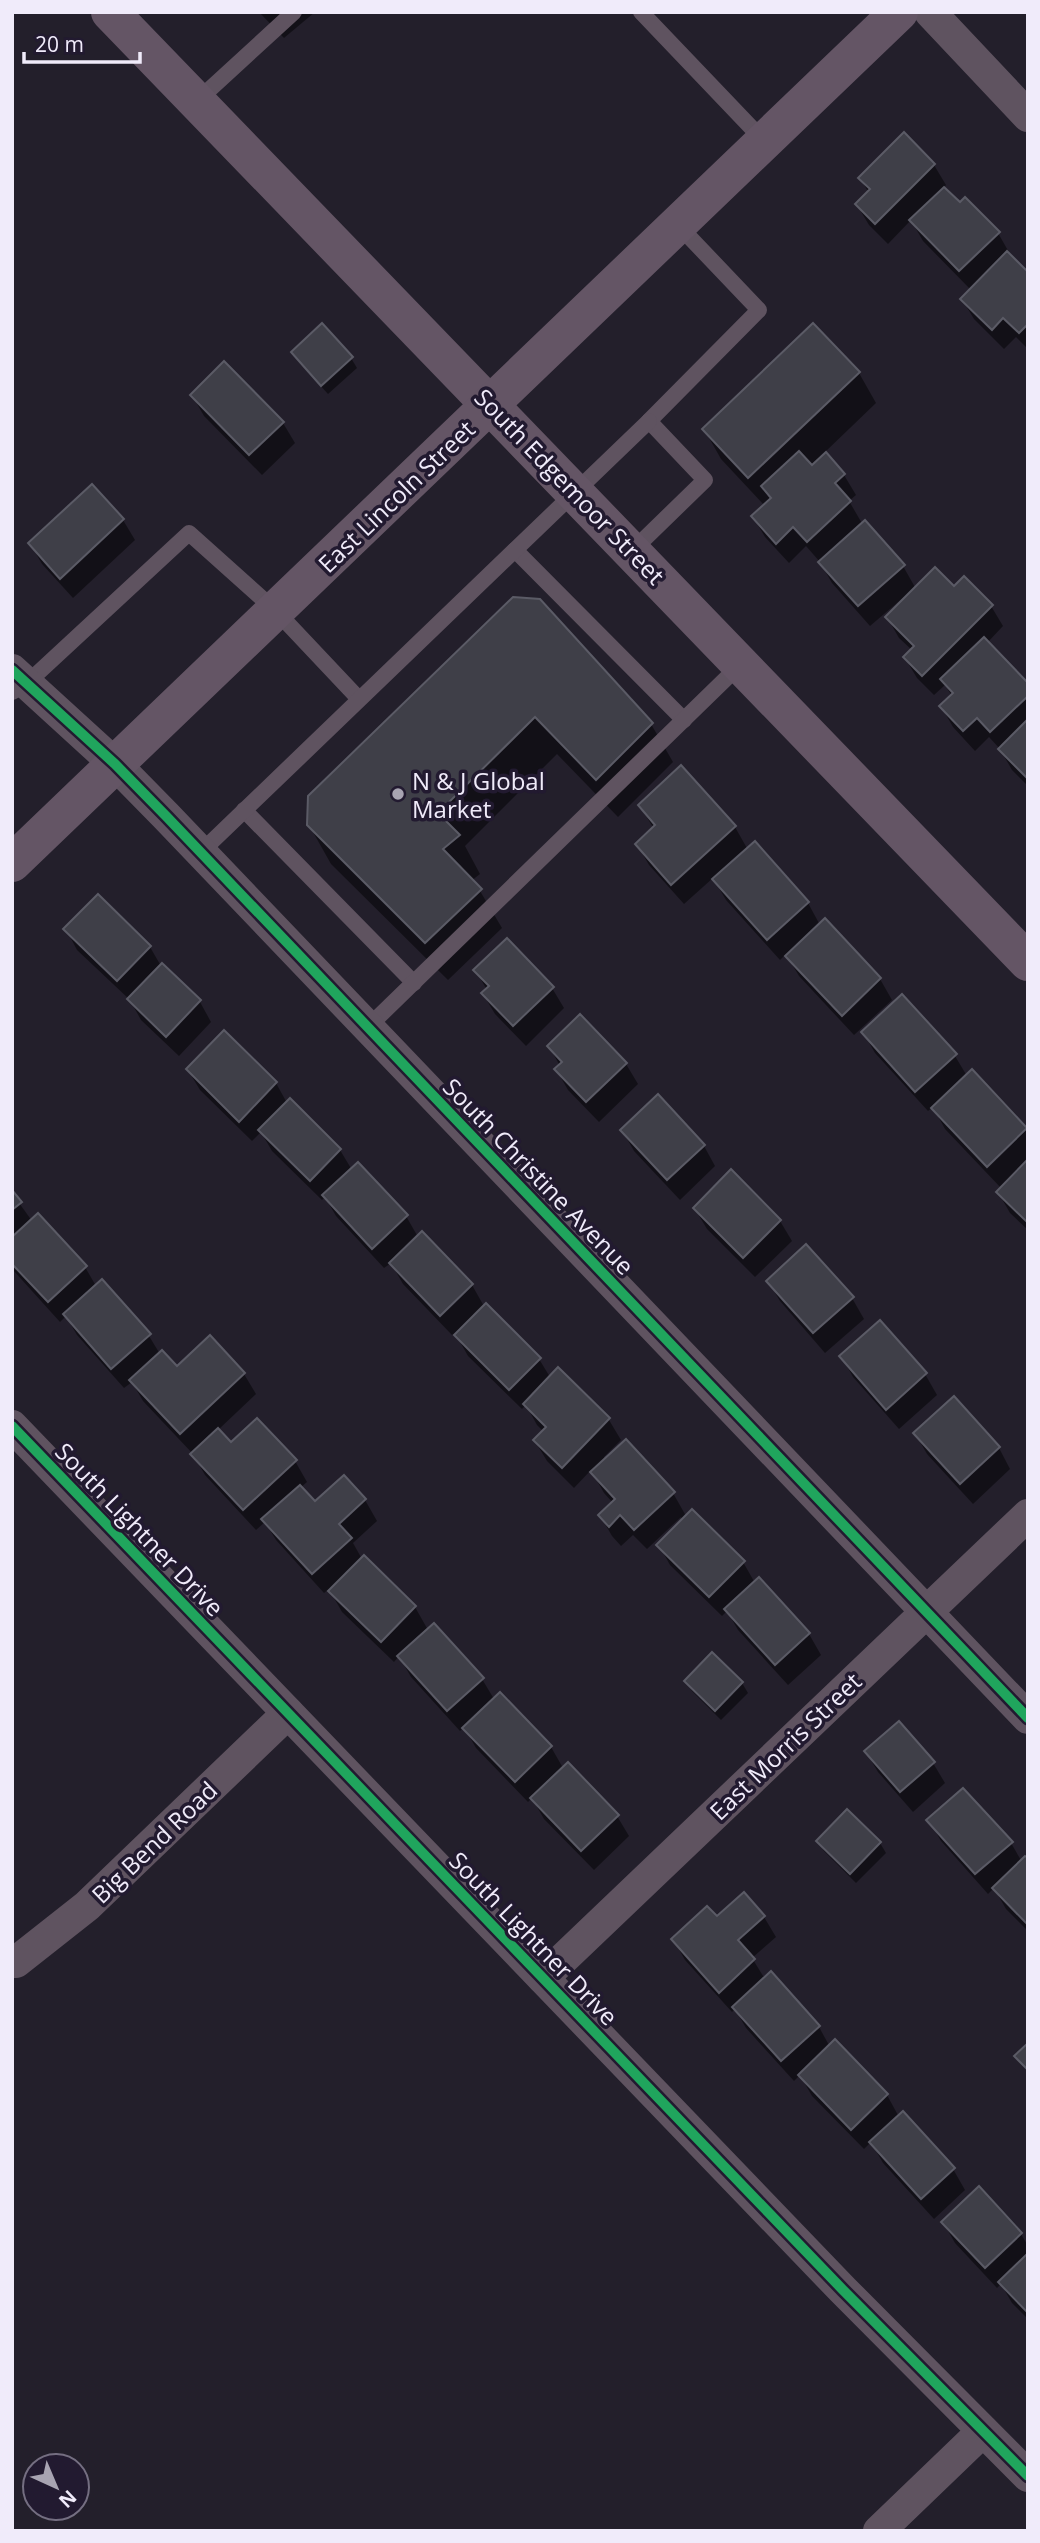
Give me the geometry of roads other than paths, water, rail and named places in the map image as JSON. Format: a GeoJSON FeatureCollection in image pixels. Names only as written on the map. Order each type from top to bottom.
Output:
{"type":"FeatureCollection","features":[{"type":"Feature","properties":{"kind":"street","name":"South Edgemoor Street"},"geometry":{"type":"LineString","coordinates":[[110,12],[1028,962]]}},
{"type":"Feature","properties":{"kind":"street","name":"East Lincoln Street"},"geometry":{"type":"LineString","coordinates":[[12,863],[899,12]]}},
{"type":"Feature","properties":{"kind":"street"},"geometry":{"type":"LineString","coordinates":[[930,12],[1028,116]]}},
{"type":"Feature","properties":{"kind":"street","name":"South Christine Avenue"},"geometry":{"type":"LineString","coordinates":[[17,682],[115,764],[201,852],[1028,1718]]}},
{"type":"Feature","properties":{"kind":"street","name":"South Lightner Drive"},"geometry":{"type":"LineString","coordinates":[[12,1426],[843,2290],[1028,2476]]}},
{"type":"Feature","properties":{"kind":"street","name":"East Morris Street"},"geometry":{"type":"LineString","coordinates":[[543,1978],[1028,1515]]}},
{"type":"Feature","properties":{"kind":"street","name":"Big Bend Road"},"geometry":{"type":"LineString","coordinates":[[12,1962],[16,1962],[87,1906],[288,1713]]}},
{"type":"Feature","properties":{"kind":"street"},"geometry":{"type":"LineString","coordinates":[[879,2531],[983,2431]]}},
{"type":"Feature","properties":{"kind":"lane"},"geometry":{"type":"LineString","coordinates":[[197,102],[294,12]]}},
{"type":"Feature","properties":{"kind":"lane"},"geometry":{"type":"LineString","coordinates":[[641,12],[765,142]]}},
{"type":"Feature","properties":{"kind":"lane"},"geometry":{"type":"LineString","coordinates":[[201,852],[649,421],[759,310],[678,225]]}},
{"type":"Feature","properties":{"kind":"lane"},"geometry":{"type":"LineString","coordinates":[[632,551],[705,480],[649,421]]}},
{"type":"Feature","properties":{"kind":"lane"},"geometry":{"type":"LineString","coordinates":[[17,682],[188,533],[276,611],[359,699]]}},
{"type":"Feature","properties":{"kind":"lane"},"geometry":{"type":"LineString","coordinates":[[515,550],[684,720]]}},
{"type":"Feature","properties":{"kind":"lane"},"geometry":{"type":"LineString","coordinates":[[368,1027],[741,664]]}},
{"type":"Feature","properties":{"kind":"lane"},"geometry":{"type":"LineString","coordinates":[[244,810],[414,983]]}},
{"type":"Feature","properties":{"kind":"place","name":"N & J Global Market"},"geometry":{"type":"Point","coordinates":[398,794]}}]}
